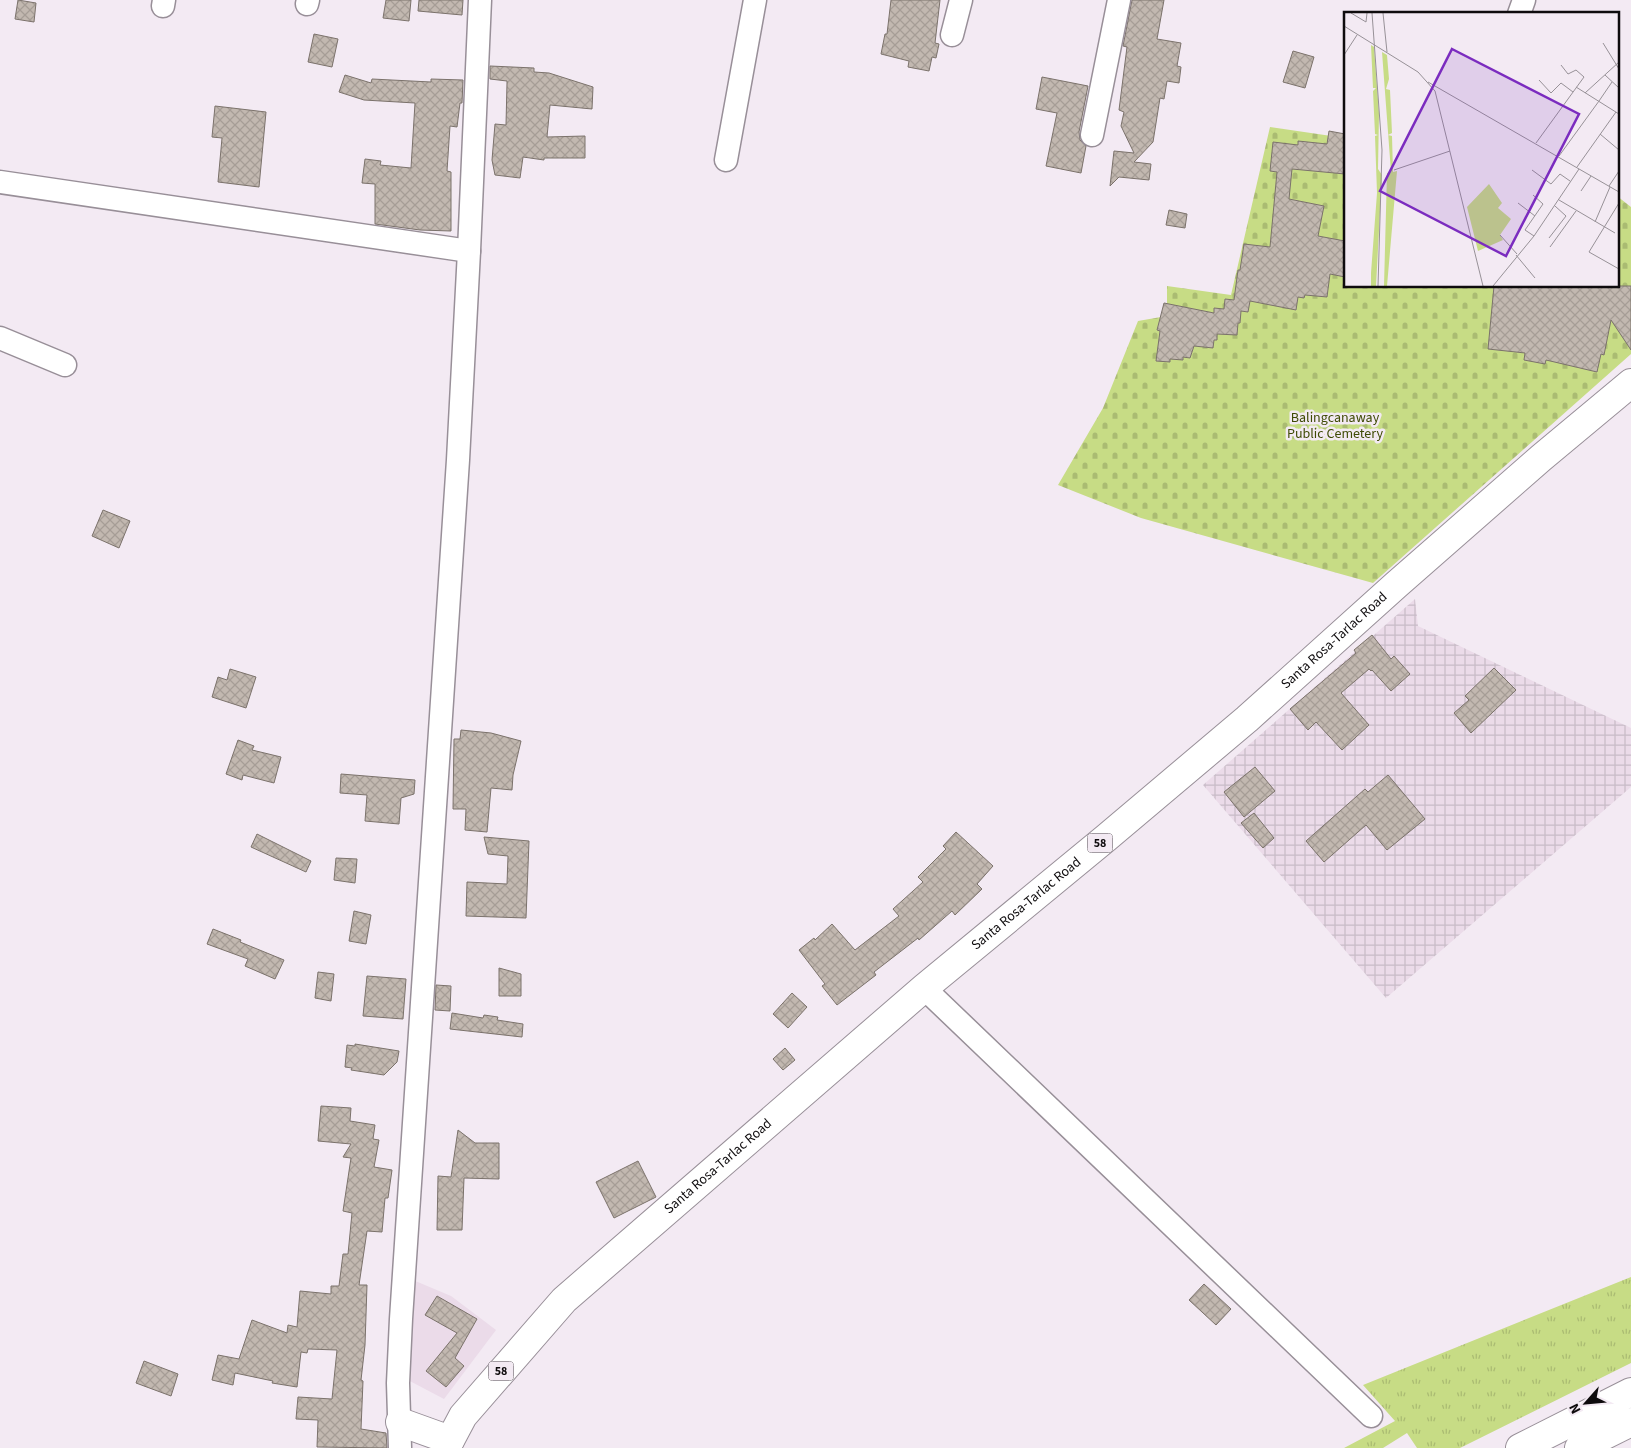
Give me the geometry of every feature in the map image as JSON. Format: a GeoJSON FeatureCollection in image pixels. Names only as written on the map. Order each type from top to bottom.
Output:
{"type":"FeatureCollection","features":[{"type":"Feature","properties":{"kind":"highway","name":"Santa Rosa-Tarlac Road"},"geometry":{"type":"LineString","coordinates":[[448,1444],[463,1416],[564,1300],[924,988],[1247,719],[1396,584],[1541,458],[1631,383]]}},
{"type":"Feature","properties":{"kind":"highway"},"geometry":{"type":"LineString","coordinates":[[1520,1448],[1631,1392]]}},
{"type":"Feature","properties":{"kind":"highway"},"geometry":{"type":"LineString","coordinates":[[1579,1448],[1631,1422]]}},
{"type":"Feature","properties":{"kind":"highway"},"geometry":{"type":"LineString","coordinates":[[400,1435],[448,1444]]}},
{"type":"Feature","properties":{"kind":"street"},"geometry":{"type":"LineString","coordinates":[[400,1435],[398,1383],[405,1252],[458,460],[480,0]]}},
{"type":"Feature","properties":{"kind":"street"},"geometry":{"type":"LineString","coordinates":[[726,160],[755,0]]}},
{"type":"Feature","properties":{"kind":"street"},"geometry":{"type":"LineString","coordinates":[[952,35],[961,0]]}},
{"type":"Feature","properties":{"kind":"street"},"geometry":{"type":"LineString","coordinates":[[1092,136],[1119,0]]}},
{"type":"Feature","properties":{"kind":"street"},"geometry":{"type":"LineString","coordinates":[[1520,12],[1524,0]]}},
{"type":"Feature","properties":{"kind":"street"},"geometry":{"type":"LineString","coordinates":[[0,182],[469,252]]}},
{"type":"Feature","properties":{"kind":"street"},"geometry":{"type":"LineString","coordinates":[[0,338],[65,365]]}},
{"type":"Feature","properties":{"kind":"street"},"geometry":{"type":"LineString","coordinates":[[924,988],[1370,1416]]}},
{"type":"Feature","properties":{"kind":"shaded area"},"geometry":{"type":"Polygon","coordinates":[[[1415,599],[1418,626],[1631,728],[1631,787],[1386,998],[1203,785],[1415,599]]]}},
{"type":"Feature","properties":{"kind":"shaded area"},"geometry":{"type":"Polygon","coordinates":[[[413,1280],[451,1296],[496,1330],[444,1399],[406,1379],[413,1280]]]}},
{"type":"Feature","properties":{"kind":"green space","name":"Balingcanaway Public Cemetery"},"geometry":{"type":"Polygon","coordinates":[[[1270,127],[1344,138],[1344,288],[1618,288],[1618,197],[1631,207],[1631,354],[1373,583],[1141,518],[1058,485],[1103,408],[1138,321],[1161,317],[1167,306],[1167,286],[1231,295],[1270,127]]]}},
{"type":"Feature","properties":{"kind":"green space"},"geometry":{"type":"Polygon","coordinates":[[[1631,1277],[1631,1363],[1460,1448],[1417,1448],[1407,1433],[1383,1448],[1344,1448],[1395,1421],[1363,1385],[1631,1277]]]}},
{"type":"Feature","properties":{"kind":"building"},"geometry":{"type":"Polygon","coordinates":[[[18,0],[36,3],[34,22],[15,19],[18,0]]]}},
{"type":"Feature","properties":{"kind":"building"},"geometry":{"type":"Polygon","coordinates":[[[386,0],[411,0],[409,21],[383,18],[386,0]]]}},
{"type":"Feature","properties":{"kind":"building"},"geometry":{"type":"Polygon","coordinates":[[[419,0],[463,0],[462,15],[418,11],[419,0]]]}},
{"type":"Feature","properties":{"kind":"building"},"geometry":{"type":"Polygon","coordinates":[[[891,0],[940,0],[935,43],[939,44],[936,58],[932,57],[929,71],[908,67],[909,61],[881,54],[885,34],[887,34],[891,0]]]}},
{"type":"Feature","properties":{"kind":"building"},"geometry":{"type":"Polygon","coordinates":[[[1132,0],[1164,0],[1157,39],[1181,43],[1177,66],[1181,67],[1179,83],[1167,81],[1164,99],[1160,98],[1153,142],[1134,162],[1151,164],[1149,180],[1119,177],[1110,186],[1114,151],[1134,153],[1121,126],[1124,112],[1119,110],[1127,47],[1123,46],[1132,0]]]}},
{"type":"Feature","properties":{"kind":"building"},"geometry":{"type":"Polygon","coordinates":[[[314,34],[338,39],[332,67],[308,62],[314,34]]]}},
{"type":"Feature","properties":{"kind":"building"},"geometry":{"type":"Polygon","coordinates":[[[1293,51],[1314,57],[1305,88],[1283,82],[1293,51]]]}},
{"type":"Feature","properties":{"kind":"building"},"geometry":{"type":"Polygon","coordinates":[[[490,66],[534,68],[534,72],[549,73],[593,87],[592,109],[550,105],[547,137],[585,136],[585,158],[544,158],[544,160],[523,157],[520,178],[495,175],[492,160],[495,124],[506,125],[507,81],[490,79],[490,66]]]}},
{"type":"Feature","properties":{"kind":"building"},"geometry":{"type":"Polygon","coordinates":[[[345,75],[371,83],[372,79],[431,82],[431,79],[463,80],[462,103],[460,103],[457,127],[450,126],[447,171],[451,172],[451,231],[420,230],[375,224],[375,184],[362,183],[365,159],[381,161],[380,165],[411,168],[415,103],[364,100],[339,92],[345,75]]]}},
{"type":"Feature","properties":{"kind":"building"},"geometry":{"type":"Polygon","coordinates":[[[1042,77],[1088,86],[1079,132],[1080,140],[1086,146],[1081,173],[1046,166],[1057,113],[1036,109],[1042,77]]]}},
{"type":"Feature","properties":{"kind":"building"},"geometry":{"type":"Polygon","coordinates":[[[215,106],[266,112],[259,187],[218,182],[222,138],[212,137],[215,106]]]}},
{"type":"Feature","properties":{"kind":"building"},"geometry":{"type":"Polygon","coordinates":[[[1329,131],[1344,134],[1344,174],[1292,169],[1289,199],[1324,206],[1318,236],[1344,241],[1344,277],[1330,274],[1327,297],[1305,295],[1304,298],[1298,297],[1296,310],[1250,301],[1248,312],[1241,311],[1237,335],[1217,334],[1217,340],[1214,340],[1213,348],[1194,346],[1190,358],[1183,357],[1183,360],[1170,359],[1170,362],[1156,361],[1160,331],[1157,330],[1164,303],[1214,313],[1214,308],[1224,309],[1225,299],[1234,300],[1244,244],[1270,247],[1277,172],[1270,171],[1273,142],[1298,145],[1298,141],[1327,144],[1329,131]]]}},
{"type":"Feature","properties":{"kind":"building"},"geometry":{"type":"Polygon","coordinates":[[[1169,210],[1187,214],[1185,228],[1166,225],[1169,210]]]}},
{"type":"Feature","properties":{"kind":"building"},"geometry":{"type":"Polygon","coordinates":[[[1618,286],[1631,286],[1631,350],[1611,320],[1604,355],[1601,354],[1597,372],[1546,360],[1545,364],[1524,360],[1525,353],[1488,349],[1494,288],[1618,288],[1618,286]]]}},
{"type":"Feature","properties":{"kind":"building"},"geometry":{"type":"Polygon","coordinates":[[[103,510],[130,521],[119,548],[92,536],[103,510]]]}},
{"type":"Feature","properties":{"kind":"building"},"geometry":{"type":"Polygon","coordinates":[[[1372,635],[1391,659],[1394,656],[1410,674],[1391,691],[1369,669],[1341,693],[1369,725],[1342,750],[1316,722],[1308,730],[1290,709],[1356,653],[1354,650],[1372,635]]]}},
{"type":"Feature","properties":{"kind":"building"},"geometry":{"type":"Polygon","coordinates":[[[1494,668],[1516,690],[1471,733],[1454,713],[1469,700],[1465,696],[1494,668]]]}},
{"type":"Feature","properties":{"kind":"building"},"geometry":{"type":"Polygon","coordinates":[[[230,669],[256,677],[246,708],[212,697],[218,677],[227,680],[230,669]]]}},
{"type":"Feature","properties":{"kind":"building"},"geometry":{"type":"Polygon","coordinates":[[[461,730],[491,733],[521,741],[513,775],[512,790],[491,788],[487,832],[465,830],[466,809],[453,809],[454,739],[460,739],[461,730]]]}},
{"type":"Feature","properties":{"kind":"building"},"geometry":{"type":"Polygon","coordinates":[[[238,740],[254,746],[252,750],[281,757],[274,783],[243,775],[242,780],[226,774],[238,740]]]}},
{"type":"Feature","properties":{"kind":"building"},"geometry":{"type":"Polygon","coordinates":[[[1255,767],[1275,791],[1244,817],[1224,792],[1255,767]]]}},
{"type":"Feature","properties":{"kind":"building"},"geometry":{"type":"Polygon","coordinates":[[[341,774],[415,780],[414,794],[401,798],[399,824],[365,821],[367,795],[340,793],[341,774]]]}},
{"type":"Feature","properties":{"kind":"building"},"geometry":{"type":"Polygon","coordinates":[[[1388,775],[1425,819],[1387,850],[1366,825],[1324,862],[1306,841],[1365,789],[1368,792],[1388,775]]]}},
{"type":"Feature","properties":{"kind":"building"},"geometry":{"type":"Polygon","coordinates":[[[1254,813],[1274,838],[1263,848],[1241,823],[1254,813]]]}},
{"type":"Feature","properties":{"kind":"building"},"geometry":{"type":"Polygon","coordinates":[[[956,832],[993,866],[977,884],[982,889],[955,915],[952,911],[919,940],[918,938],[874,972],[876,975],[837,1005],[822,986],[825,984],[799,950],[814,938],[815,940],[832,924],[855,950],[899,916],[893,909],[923,882],[918,877],[946,849],[943,846],[956,832]]]}},
{"type":"Feature","properties":{"kind":"building"},"geometry":{"type":"Polygon","coordinates":[[[257,834],[311,861],[306,872],[251,847],[257,834]]]}},
{"type":"Feature","properties":{"kind":"building"},"geometry":{"type":"Polygon","coordinates":[[[484,837],[529,841],[526,918],[466,916],[467,882],[507,884],[508,856],[488,854],[484,837]]]}},
{"type":"Feature","properties":{"kind":"building"},"geometry":{"type":"Polygon","coordinates":[[[336,858],[357,859],[355,883],[334,880],[336,858]]]}},
{"type":"Feature","properties":{"kind":"building"},"geometry":{"type":"Polygon","coordinates":[[[354,911],[371,915],[366,944],[349,941],[354,911]]]}},
{"type":"Feature","properties":{"kind":"building"},"geometry":{"type":"Polygon","coordinates":[[[213,929],[284,960],[275,979],[245,966],[248,959],[207,944],[213,929]]]}},
{"type":"Feature","properties":{"kind":"building"},"geometry":{"type":"Polygon","coordinates":[[[499,968],[521,974],[521,996],[499,996],[499,968]]]}},
{"type":"Feature","properties":{"kind":"building"},"geometry":{"type":"Polygon","coordinates":[[[318,972],[334,974],[331,1001],[315,998],[318,972]]]}},
{"type":"Feature","properties":{"kind":"building"},"geometry":{"type":"Polygon","coordinates":[[[367,976],[406,979],[403,1019],[363,1016],[367,976]]]}},
{"type":"Feature","properties":{"kind":"building"},"geometry":{"type":"Polygon","coordinates":[[[436,985],[451,986],[450,1011],[435,1010],[436,985]]]}},
{"type":"Feature","properties":{"kind":"building"},"geometry":{"type":"Polygon","coordinates":[[[792,993],[807,1007],[788,1028],[773,1014],[792,993]]]}},
{"type":"Feature","properties":{"kind":"building"},"geometry":{"type":"Polygon","coordinates":[[[452,1013],[483,1018],[484,1015],[498,1017],[497,1020],[523,1024],[522,1037],[450,1029],[452,1013]]]}},
{"type":"Feature","properties":{"kind":"building"},"geometry":{"type":"Polygon","coordinates":[[[355,1044],[399,1051],[397,1062],[384,1075],[351,1070],[352,1068],[345,1067],[347,1045],[355,1046],[355,1044]]]}},
{"type":"Feature","properties":{"kind":"building"},"geometry":{"type":"Polygon","coordinates":[[[785,1048],[795,1060],[783,1070],[773,1059],[785,1048]]]}},
{"type":"Feature","properties":{"kind":"building"},"geometry":{"type":"Polygon","coordinates":[[[321,1106],[351,1108],[350,1121],[375,1125],[373,1139],[379,1140],[374,1167],[392,1170],[388,1198],[385,1198],[382,1232],[367,1231],[359,1285],[367,1285],[365,1345],[361,1380],[363,1381],[361,1429],[386,1433],[387,1448],[317,1447],[318,1420],[296,1419],[298,1397],[332,1399],[337,1350],[308,1349],[307,1353],[301,1352],[297,1387],[272,1383],[273,1381],[235,1373],[233,1385],[212,1380],[218,1355],[239,1359],[252,1320],[287,1333],[288,1325],[297,1327],[300,1291],[331,1294],[331,1286],[339,1286],[343,1254],[348,1254],[352,1213],[343,1211],[351,1158],[343,1157],[351,1144],[318,1141],[321,1106]]]}},
{"type":"Feature","properties":{"kind":"building"},"geometry":{"type":"Polygon","coordinates":[[[458,1130],[475,1143],[499,1143],[499,1179],[464,1178],[462,1230],[437,1230],[438,1176],[451,1177],[458,1130]]]}},
{"type":"Feature","properties":{"kind":"building"},"geometry":{"type":"Polygon","coordinates":[[[638,1161],[656,1197],[614,1218],[596,1182],[638,1161]]]}},
{"type":"Feature","properties":{"kind":"building"},"geometry":{"type":"Polygon","coordinates":[[[1204,1284],[1231,1309],[1216,1325],[1189,1300],[1204,1284]]]}},
{"type":"Feature","properties":{"kind":"building"},"geometry":{"type":"Polygon","coordinates":[[[437,1296],[477,1319],[455,1358],[464,1366],[446,1387],[426,1371],[457,1333],[425,1315],[437,1296]]]}},
{"type":"Feature","properties":{"kind":"building"},"geometry":{"type":"Polygon","coordinates":[[[144,1361],[178,1374],[171,1396],[136,1383],[144,1361]]]}}]}
